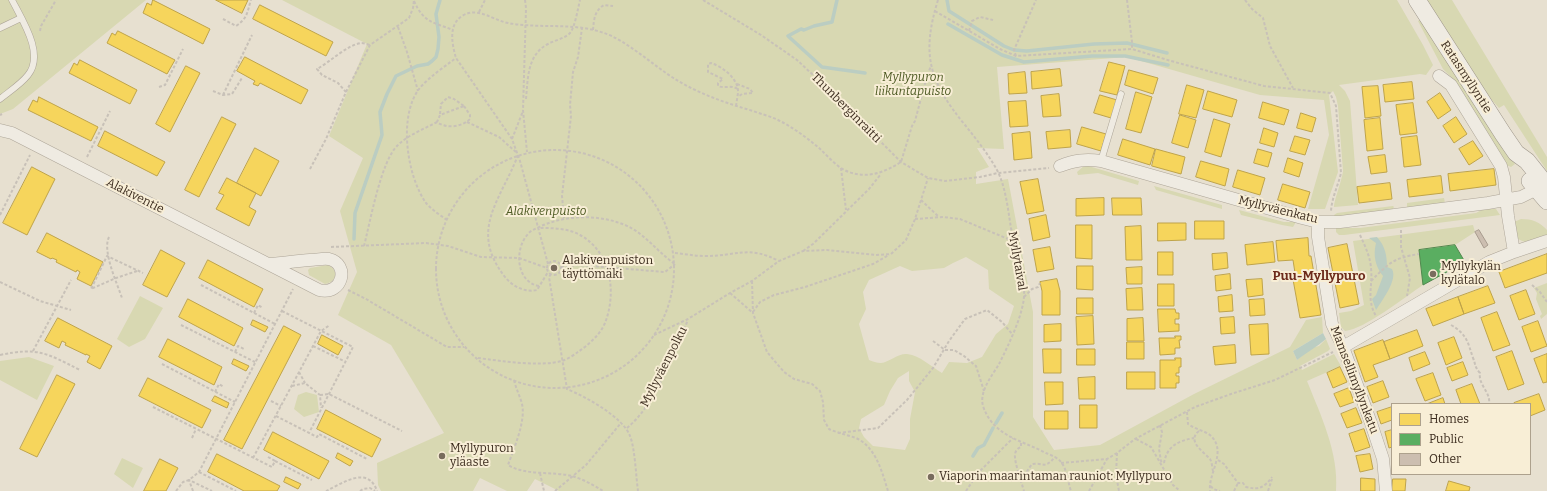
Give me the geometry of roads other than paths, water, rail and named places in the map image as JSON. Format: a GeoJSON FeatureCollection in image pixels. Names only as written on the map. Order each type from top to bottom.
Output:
{"type":"FeatureCollection","features":[{"type":"Feature","properties":{"kind":"street","name":"Ratasmyllyntie"},"geometry":{"type":"LineString","coordinates":[[1417,0],[1516,153],[1527,161],[1544,190]]}},
{"type":"Feature","properties":{"kind":"street"},"geometry":{"type":"LineString","coordinates":[[1439,76],[1451,85],[1501,166],[1504,177],[1514,252]]}},
{"type":"Feature","properties":{"kind":"street","name":"Alakiventie"},"geometry":{"type":"LineString","coordinates":[[0,130],[12,133],[36,145],[319,290],[328,291],[334,288],[339,284],[341,278],[341,272],[338,265],[329,259],[270,264]]}},
{"type":"Feature","properties":{"kind":"street","name":"Myllyväenkatu"},"geometry":{"type":"LineString","coordinates":[[1060,166],[1074,160],[1088,159],[1101,161],[1318,222],[1340,222],[1506,200],[1544,190]]}},
{"type":"Feature","properties":{"kind":"street","name":"Mamsellimyllynkatu"},"geometry":{"type":"LineString","coordinates":[[1318,222],[1318,237],[1332,324],[1339,349],[1371,422],[1383,458],[1386,491]]}},
{"type":"Feature","properties":{"kind":"street"},"geometry":{"type":"LineString","coordinates":[[1339,349],[1489,262],[1547,241]]}},
{"type":"Feature","properties":{"kind":"lane"},"geometry":{"type":"LineString","coordinates":[[0,99],[30,74],[34,62],[35,53],[12,0]]}},
{"type":"Feature","properties":{"kind":"lane"},"geometry":{"type":"LineString","coordinates":[[0,28],[21,18]]}},
{"type":"Feature","properties":{"kind":"lane"},"geometry":{"type":"LineString","coordinates":[[1101,161],[1121,94]]}},
{"type":"Feature","properties":{"kind":"waterway"},"geometry":{"type":"LineString","coordinates":[[354,239],[355,213],[382,135],[380,112],[396,76],[417,66],[428,64],[436,57],[439,37],[436,14],[440,0]]}},
{"type":"Feature","properties":{"kind":"waterway"},"geometry":{"type":"LineString","coordinates":[[837,0],[832,22],[804,30],[801,29],[788,36],[822,67],[865,73]]}},
{"type":"Feature","properties":{"kind":"waterway"},"geometry":{"type":"LineString","coordinates":[[947,0],[949,11],[1004,46],[1014,50],[1027,51],[1094,44],[1127,43],[1167,53]]}},
{"type":"Feature","properties":{"kind":"waterway"},"geometry":{"type":"LineString","coordinates":[[948,24],[1002,55],[1024,62],[1092,56],[1125,56],[1168,65]]}},
{"type":"Feature","properties":{"kind":"waterway"},"geometry":{"type":"LineString","coordinates":[[996,423],[1002,413]]}},
{"type":"Feature","properties":{"kind":"waterway"},"geometry":{"type":"LineString","coordinates":[[973,456],[978,448],[984,445],[993,428]]}},
{"type":"Feature","properties":{"kind":"place","name":"Alakivenpuiston täyttömäki"},"geometry":{"type":"Point","coordinates":[554,268]}},
{"type":"Feature","properties":{"kind":"place","name":"Myllykylän kylätalo"},"geometry":{"type":"Point","coordinates":[1433,274]}},
{"type":"Feature","properties":{"kind":"place","name":"Myllypuron yläaste"},"geometry":{"type":"Point","coordinates":[442,456]}},
{"type":"Feature","properties":{"kind":"place","name":"Viaporin maarintaman rauniot: Myllypuro"},"geometry":{"type":"Point","coordinates":[931,477]}},
{"type":"Feature","properties":{"kind":"district","name":"Puu-Myllypuro"},"geometry":{"type":"Point","coordinates":[1319,276]}},
{"type":"Feature","properties":{"kind":"park label","name":"Myllypuron liikuntapuisto"},"geometry":{"type":"Point","coordinates":[913,85]}},
{"type":"Feature","properties":{"kind":"park label","name":"Alakivenpuisto"},"geometry":{"type":"Point","coordinates":[546,212]}}]}
